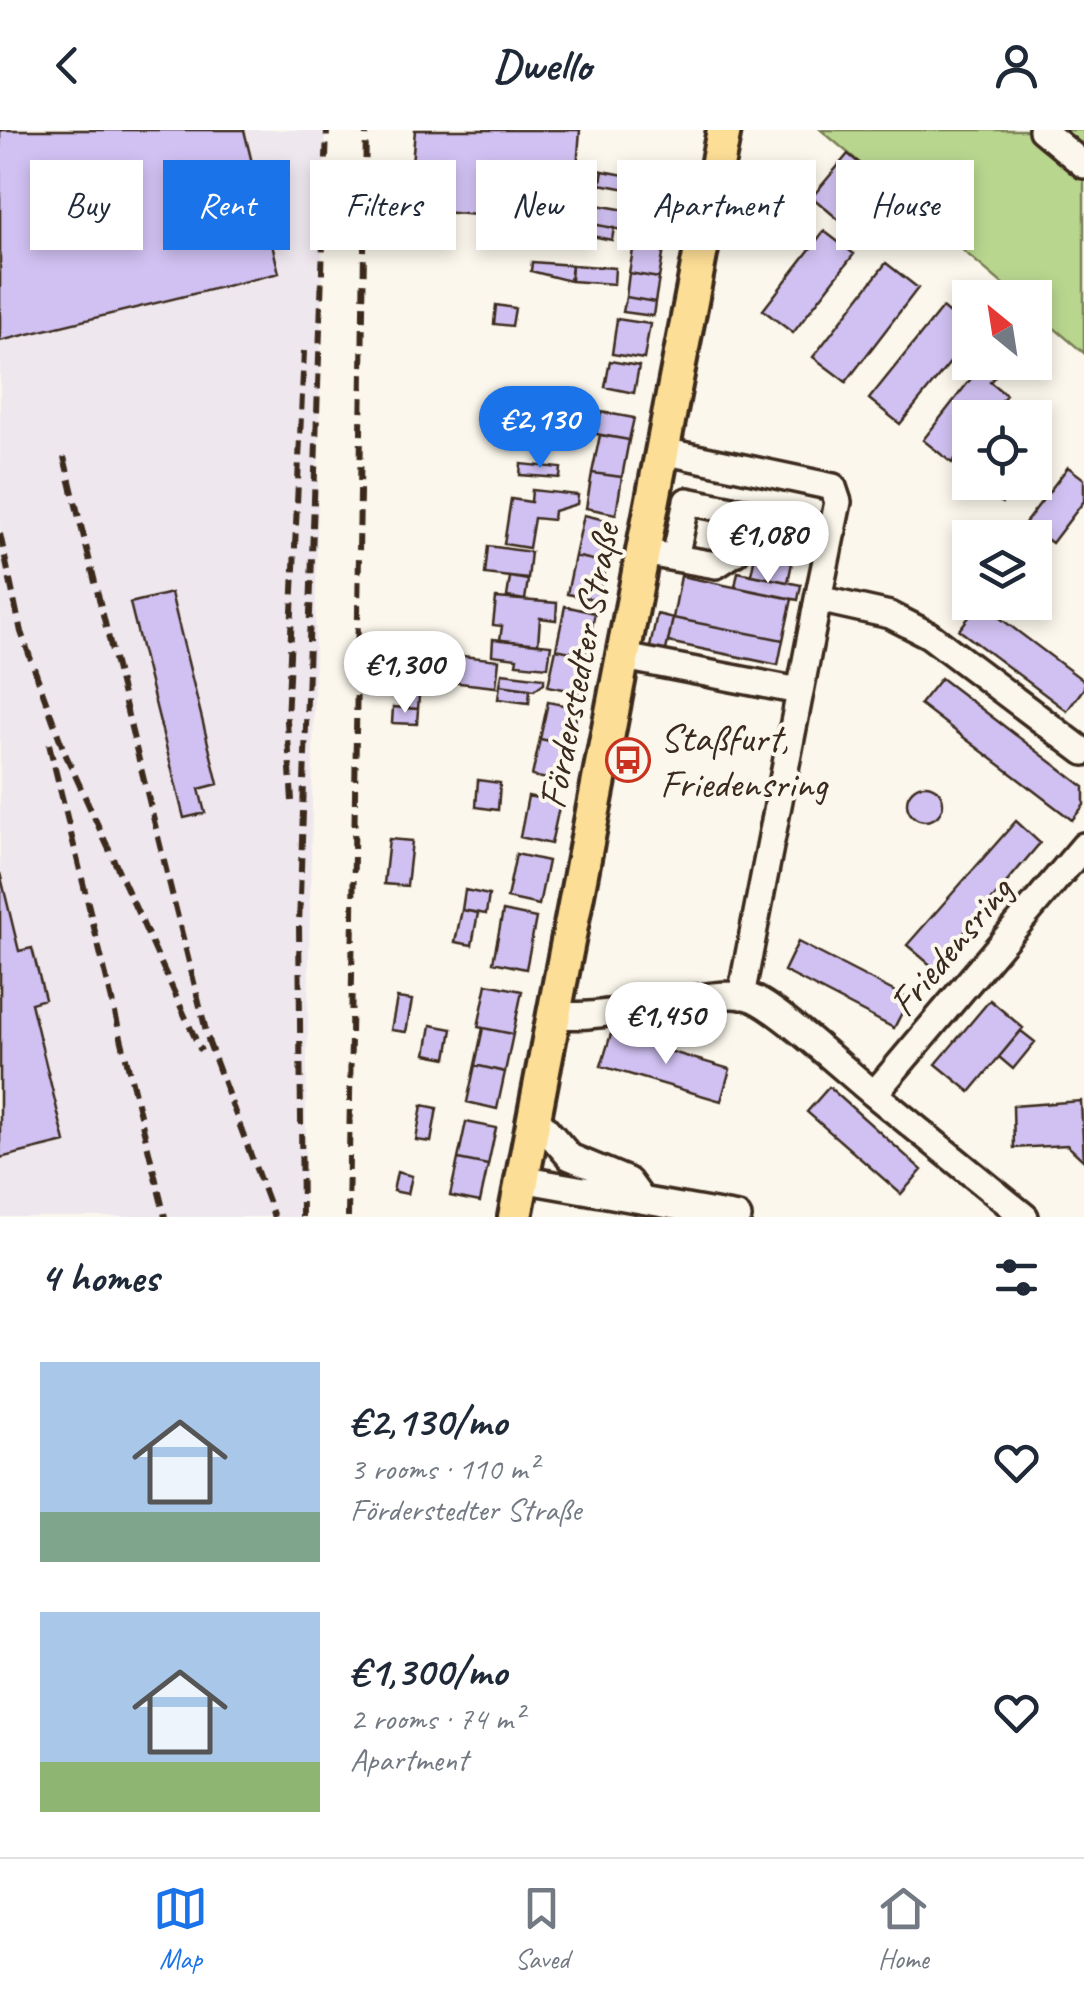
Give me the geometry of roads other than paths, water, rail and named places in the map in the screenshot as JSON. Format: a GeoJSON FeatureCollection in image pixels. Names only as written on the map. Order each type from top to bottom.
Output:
{"type":"FeatureCollection","features":[{"type":"Feature","properties":{"kind":"main road","name":"Förderstedter Straße"},"geometry":{"type":"LineString","coordinates":[[514,1217],[624,657],[659,555],[663,451],[724,130]]}},
{"type":"Feature","properties":{"kind":"street"},"geometry":{"type":"LineString","coordinates":[[1042,130],[1082,161]]}},
{"type":"Feature","properties":{"kind":"street"},"geometry":{"type":"LineString","coordinates":[[663,451],[820,481],[833,486],[838,502],[740,996]]}},
{"type":"Feature","properties":{"kind":"street"},"geometry":{"type":"LineString","coordinates":[[745,512],[736,552],[716,565],[659,555],[687,501],[745,512],[833,530]]}},
{"type":"Feature","properties":{"kind":"street"},"geometry":{"type":"LineString","coordinates":[[818,599],[890,614],[929,635],[1084,752]]}},
{"type":"Feature","properties":{"kind":"street"},"geometry":{"type":"LineString","coordinates":[[624,657],[799,690]]}},
{"type":"Feature","properties":{"kind":"street","name":"Friedensring"},"geometry":{"type":"LineString","coordinates":[[874,1094],[1084,846]]}},
{"type":"Feature","properties":{"kind":"street"},"geometry":{"type":"LineString","coordinates":[[553,1014],[584,1016],[740,996],[754,998],[1025,1217]]}},
{"type":"Feature","properties":{"kind":"street"},"geometry":{"type":"LineString","coordinates":[[532,1113],[570,1157],[628,1181],[642,1200]]}},
{"type":"Feature","properties":{"kind":"street"},"geometry":{"type":"LineString","coordinates":[[521,1179],[738,1217]]}},
{"type":"Feature","properties":{"kind":"railway"},"geometry":{"type":"LineString","coordinates":[[302,1217],[299,925],[327,130]]}},
{"type":"Feature","properties":{"kind":"railway"},"geometry":{"type":"LineString","coordinates":[[348,1217],[366,130]]}},
{"type":"Feature","properties":{"kind":"railway"},"geometry":{"type":"LineString","coordinates":[[292,801],[287,721],[304,351]]}},
{"type":"Feature","properties":{"kind":"railway"},"geometry":{"type":"LineString","coordinates":[[64,457],[209,1043],[274,1217]]}},
{"type":"Feature","properties":{"kind":"railway"},"geometry":{"type":"LineString","coordinates":[[0,534],[21,632],[64,751],[201,1051]]}},
{"type":"Feature","properties":{"kind":"railway"},"geometry":{"type":"LineString","coordinates":[[49,744],[165,1217]]}},
{"type":"Feature","properties":{"kind":"place","name":"Staßfurt, Friedensring"},"geometry":{"type":"Point","coordinates":[628,760]}}]}
